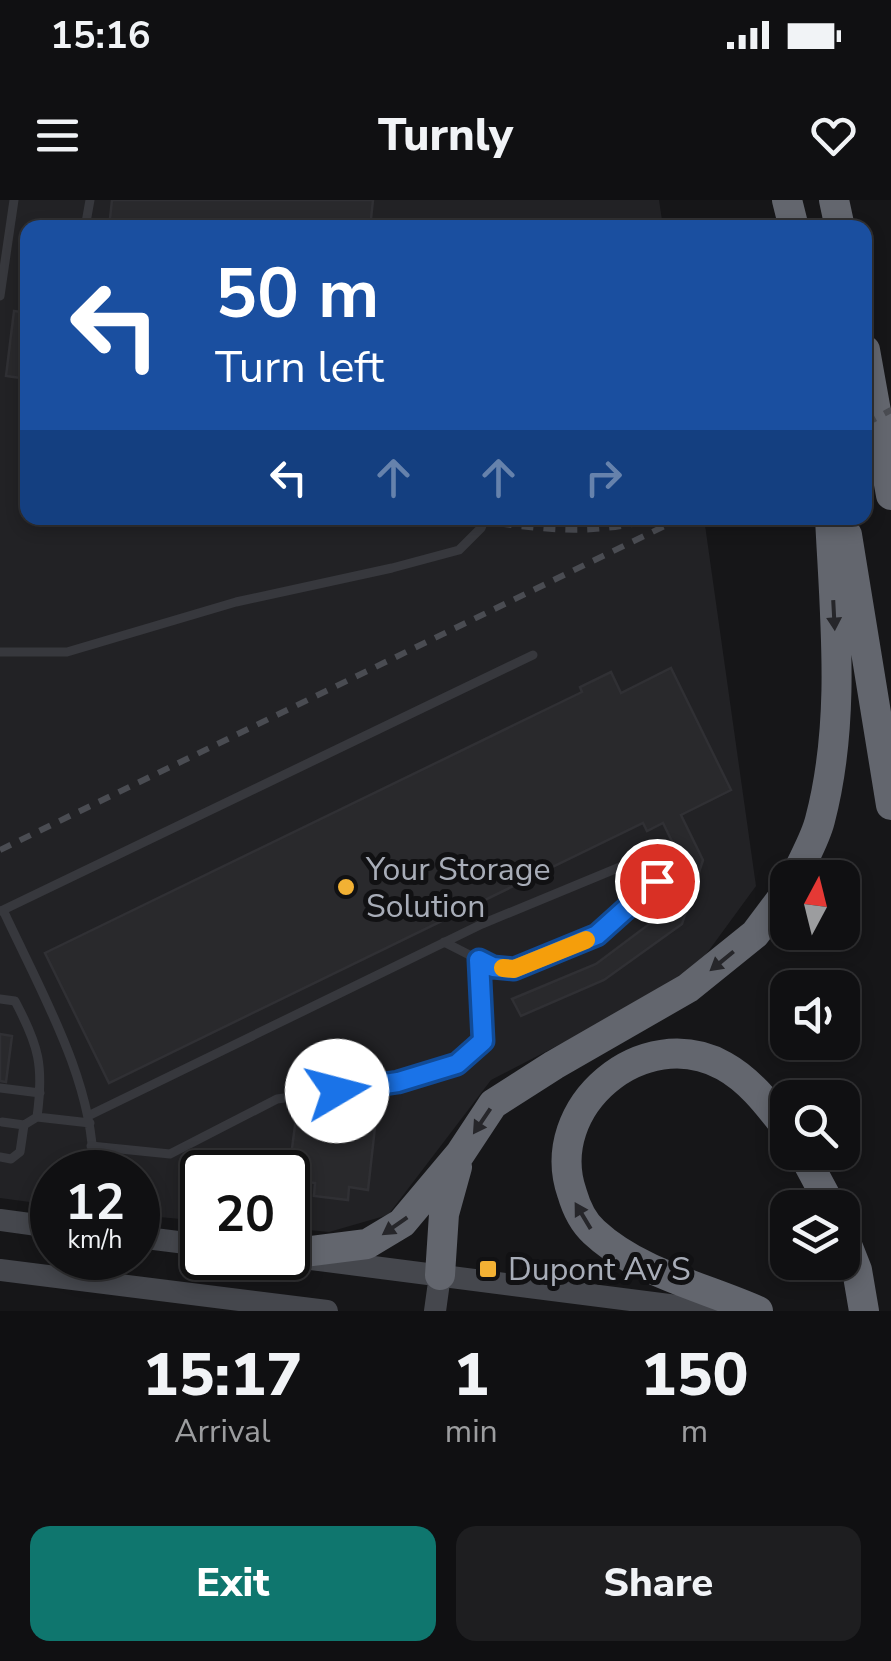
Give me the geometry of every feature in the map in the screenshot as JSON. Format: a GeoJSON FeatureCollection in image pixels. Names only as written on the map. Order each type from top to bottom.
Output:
{"type":"FeatureCollection","features":[{"type":"Feature","properties":{"kind":"highway"},"geometry":{"type":"LineString","coordinates":[[872,384],[891,495]]}},
{"type":"Feature","properties":{"kind":"highway"},"geometry":{"type":"LineString","coordinates":[[879,418],[891,458]]}},
{"type":"Feature","properties":{"kind":"highway"},"geometry":{"type":"LineString","coordinates":[[803,860],[819,825],[832,762],[838,686],[830,525]]}},
{"type":"Feature","properties":{"kind":"highway"},"geometry":{"type":"LineString","coordinates":[[845,525],[891,805]]}},
{"type":"Feature","properties":{"kind":"highway"},"geometry":{"type":"LineString","coordinates":[[310,1252],[366,1244],[402,1224],[460,1154],[494,1104],[688,988],[755,934],[770,914]]}},
{"type":"Feature","properties":{"kind":"highway"},"geometry":{"type":"LineString","coordinates":[[758,1311],[646,1266],[620,1253],[591,1230],[568,1184],[569,1140],[574,1120],[602,1082],[638,1060],[678,1054],[720,1064],[739,1075],[770,1107]]}},
{"type":"Feature","properties":{"kind":"highway"},"geometry":{"type":"LineString","coordinates":[[440,1275],[444,1214],[460,1154]]}},
{"type":"Feature","properties":{"kind":"highway"},"geometry":{"type":"LineString","coordinates":[[859,1280],[864,1311]]}},
{"type":"Feature","properties":{"kind":"main road"},"geometry":{"type":"LineString","coordinates":[[0,1220],[30,1224]]}},
{"type":"Feature","properties":{"kind":"main road"},"geometry":{"type":"LineString","coordinates":[[310,1258],[716,1311]]}},
{"type":"Feature","properties":{"kind":"main road"},"geometry":{"type":"LineString","coordinates":[[0,1270],[30,1270]]}},
{"type":"Feature","properties":{"kind":"main road"},"geometry":{"type":"LineString","coordinates":[[436,1311],[440,1275]]}},
{"type":"Feature","properties":{"kind":"main road"},"geometry":{"type":"LineString","coordinates":[[147,1280],[327,1311]]}},
{"type":"Feature","properties":{"kind":"lane"},"geometry":{"type":"LineString","coordinates":[[0,296],[14,200]]}},
{"type":"Feature","properties":{"kind":"lane"},"geometry":{"type":"LineString","coordinates":[[0,652],[66,652],[236,602],[392,568],[459,550],[482,525]]}},
{"type":"Feature","properties":{"kind":"lane"},"geometry":{"type":"LineString","coordinates":[[91,1150],[89,1119],[62,1040],[2,910],[533,655]]}},
{"type":"Feature","properties":{"kind":"lane"},"geometry":{"type":"LineString","coordinates":[[2,1122],[24,1125],[37,1117],[89,1119],[444,942],[648,855],[657,881],[597,935],[514,969],[493,967],[444,942]]}},
{"type":"Feature","properties":{"kind":"lane"},"geometry":{"type":"LineString","coordinates":[[91,1146],[170,1154],[276,1099],[398,1082],[457,1064],[483,1041],[479,960]]}},
{"type":"Feature","properties":{"kind":"lane"},"geometry":{"type":"LineString","coordinates":[[0,999],[15,1001],[36,1040],[40,1092],[37,1117]]}},
{"type":"Feature","properties":{"kind":"lane"},"geometry":{"type":"LineString","coordinates":[[0,1088],[40,1092]]}},
{"type":"Feature","properties":{"kind":"lane"},"geometry":{"type":"LineString","coordinates":[[0,1157],[12,1159],[20,1152],[24,1125]]}},
{"type":"Feature","properties":{"kind":"shaded area"},"geometry":{"type":"Polygon","coordinates":[[[0,200],[659,200],[662,220],[20,220],[20,525],[705,525],[756,886],[699,964],[582,1033],[491,1080],[388,1215],[329,1232],[310,1230],[310,1150],[180,1150],[180,1219],[160,1217],[160,1150],[30,1150],[30,1202],[0,1198],[0,200]]]}},
{"type":"Feature","properties":{"kind":"building"},"geometry":{"type":"Polygon","coordinates":[[[112,200],[373,200],[371,220],[110,220],[112,200]]]}},
{"type":"Feature","properties":{"kind":"building"},"geometry":{"type":"Polygon","coordinates":[[[14,311],[20,312],[20,378],[6,376],[14,311]]]}},
{"type":"Feature","properties":{"kind":"building","name":"Your Storage Solution"},"geometry":{"type":"Polygon","coordinates":[[[671,668],[731,790],[681,815],[703,860],[682,924],[604,980],[521,1016],[512,999],[596,964],[668,910],[683,864],[663,823],[647,831],[643,823],[109,1083],[45,953],[582,692],[580,687],[611,672],[621,693],[671,668]]]}},
{"type":"Feature","properties":{"kind":"building"},"geometry":{"type":"Polygon","coordinates":[[[0,1034],[12,1036],[6,1082],[0,1081],[0,1034]]]}},
{"type":"Feature","properties":{"kind":"building"},"geometry":{"type":"Polygon","coordinates":[[[296,1118],[375,1127],[368,1190],[349,1187],[348,1200],[314,1196],[310,1150],[292,1150],[296,1118]]]}},
{"type":"Feature","properties":{"kind":"railway"},"geometry":{"type":"LineString","coordinates":[[872,420],[891,410]]}},
{"type":"Feature","properties":{"kind":"railway"},"geometry":{"type":"LineString","coordinates":[[517,525],[580,530],[624,525]]}},
{"type":"Feature","properties":{"kind":"railway"},"geometry":{"type":"LineString","coordinates":[[0,850],[667,525]]}},
{"type":"Feature","properties":{"kind":"slow traffic"},"geometry":{"type":"LineString","coordinates":[[503,968],[514,969],[586,940]]}},
{"type":"Feature","properties":{"kind":"place","name":"Your Storage Solution"},"geometry":{"type":"Point","coordinates":[346,887]}},
{"type":"Feature","properties":{"kind":"place","name":"Dupont Av S"},"geometry":{"type":"Point","coordinates":[488,1269]}},
{"type":"Feature","properties":{"kind":"route"},"geometry":{"type":"LineString","coordinates":[[337,1091],[398,1082],[457,1064],[483,1041],[479,960],[493,967],[514,969],[597,935],[657,881]]}}]}
